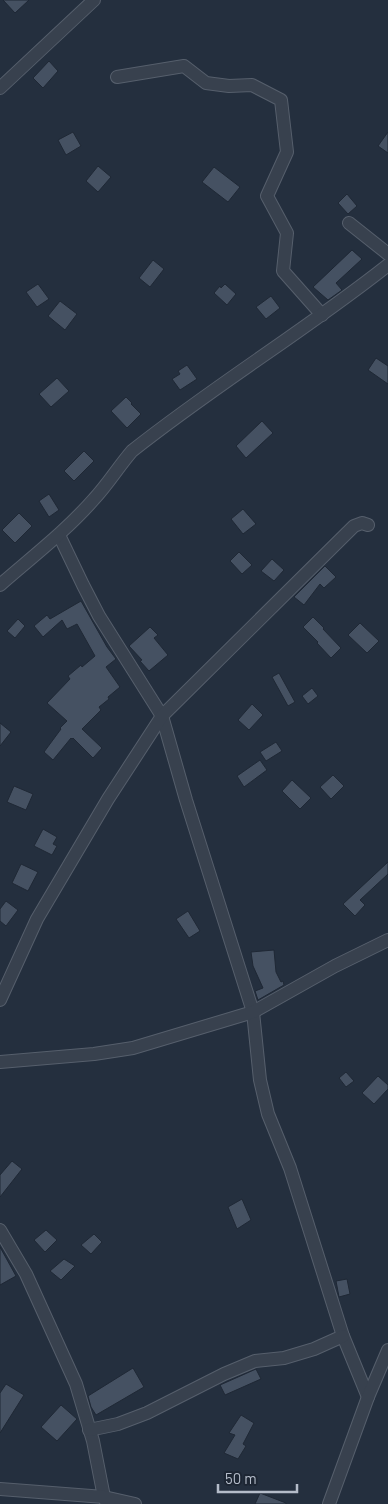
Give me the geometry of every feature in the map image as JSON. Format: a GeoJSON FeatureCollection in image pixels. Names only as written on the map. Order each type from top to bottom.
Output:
{"type":"FeatureCollection","features":[{"type":"Feature","properties":{"kind":"street"},"geometry":{"type":"LineString","coordinates":[[0,88],[94,0]]}},
{"type":"Feature","properties":{"kind":"street"},"geometry":{"type":"LineString","coordinates":[[117,77],[184,66],[206,82],[229,86],[252,85],[281,100],[287,152],[268,196],[287,233],[283,271],[322,315]]}},
{"type":"Feature","properties":{"kind":"street"},"geometry":{"type":"LineString","coordinates":[[349,223],[388,254]]}},
{"type":"Feature","properties":{"kind":"street"},"geometry":{"type":"LineString","coordinates":[[0,585],[59,535],[94,499],[132,451],[230,378],[322,315],[388,265]]}},
{"type":"Feature","properties":{"kind":"street"},"geometry":{"type":"LineString","coordinates":[[0,1000],[37,919],[108,799],[162,716],[354,526],[362,523],[368,525]]}},
{"type":"Feature","properties":{"kind":"street"},"geometry":{"type":"LineString","coordinates":[[59,535],[82,586],[99,616],[162,716],[191,819],[253,1012],[260,1080],[268,1114],[290,1168],[343,1336],[368,1397]]}},
{"type":"Feature","properties":{"kind":"street"},"geometry":{"type":"LineString","coordinates":[[0,1062],[94,1054],[133,1048],[253,1012],[335,966],[388,940]]}},
{"type":"Feature","properties":{"kind":"street"},"geometry":{"type":"LineString","coordinates":[[0,1230],[26,1274],[72,1376],[89,1430],[105,1501]]}},
{"type":"Feature","properties":{"kind":"street"},"geometry":{"type":"LineString","coordinates":[[89,1430],[118,1424],[147,1413],[224,1374],[255,1361],[284,1358],[314,1349],[343,1336]]}},
{"type":"Feature","properties":{"kind":"street"},"geometry":{"type":"LineString","coordinates":[[329,1504],[368,1397],[388,1350]]}},
{"type":"Feature","properties":{"kind":"street"},"geometry":{"type":"LineString","coordinates":[[0,1488],[135,1504]]}},
{"type":"Feature","properties":{"kind":"building"},"geometry":{"type":"Polygon","coordinates":[[[3,0],[29,0],[15,13],[3,0]]]}},
{"type":"Feature","properties":{"kind":"building"},"geometry":{"type":"Polygon","coordinates":[[[49,61],[58,71],[43,88],[33,78],[49,61]]]}},
{"type":"Feature","properties":{"kind":"building"},"geometry":{"type":"Polygon","coordinates":[[[73,132],[81,146],[66,155],[58,140],[73,132]]]}},
{"type":"Feature","properties":{"kind":"building"},"geometry":{"type":"Polygon","coordinates":[[[388,132],[388,153],[378,146],[388,132]]]}},
{"type":"Feature","properties":{"kind":"building"},"geometry":{"type":"Polygon","coordinates":[[[98,166],[111,177],[98,192],[86,181],[98,166]]]}},
{"type":"Feature","properties":{"kind":"building"},"geometry":{"type":"Polygon","coordinates":[[[214,167],[240,187],[228,202],[202,182],[214,167]]]}},
{"type":"Feature","properties":{"kind":"building"},"geometry":{"type":"Polygon","coordinates":[[[347,194],[357,206],[348,214],[338,203],[347,194]]]}},
{"type":"Feature","properties":{"kind":"building"},"geometry":{"type":"Polygon","coordinates":[[[352,250],[362,259],[336,283],[342,290],[328,300],[313,287],[352,250]]]}},
{"type":"Feature","properties":{"kind":"building"},"geometry":{"type":"Polygon","coordinates":[[[153,260],[164,269],[150,287],[139,278],[153,260]]]}},
{"type":"Feature","properties":{"kind":"building"},"geometry":{"type":"Polygon","coordinates":[[[38,284],[49,299],[37,307],[26,292],[38,284]]]}},
{"type":"Feature","properties":{"kind":"building"},"geometry":{"type":"Polygon","coordinates":[[[225,284],[236,294],[227,305],[214,293],[220,286],[221,288],[225,284]]]}},
{"type":"Feature","properties":{"kind":"building"},"geometry":{"type":"Polygon","coordinates":[[[271,296],[280,308],[266,319],[256,307],[271,296]]]}},
{"type":"Feature","properties":{"kind":"building"},"geometry":{"type":"Polygon","coordinates":[[[60,301],[77,314],[65,330],[48,316],[60,301]]]}},
{"type":"Feature","properties":{"kind":"building"},"geometry":{"type":"Polygon","coordinates":[[[376,358],[388,366],[388,384],[368,370],[376,358]]]}},
{"type":"Feature","properties":{"kind":"building"},"geometry":{"type":"Polygon","coordinates":[[[187,365],[197,379],[180,390],[172,379],[180,374],[178,371],[187,365]]]}},
{"type":"Feature","properties":{"kind":"building"},"geometry":{"type":"Polygon","coordinates":[[[57,378],[69,391],[51,407],[39,394],[57,378]]]}},
{"type":"Feature","properties":{"kind":"building"},"geometry":{"type":"Polygon","coordinates":[[[126,397],[141,414],[127,428],[111,411],[126,397]]]}},
{"type":"Feature","properties":{"kind":"building"},"geometry":{"type":"Polygon","coordinates":[[[262,421],[273,433],[246,458],[236,446],[262,421]]]}},
{"type":"Feature","properties":{"kind":"building"},"geometry":{"type":"Polygon","coordinates":[[[84,451],[94,461],[74,481],[64,471],[84,451]]]}},
{"type":"Feature","properties":{"kind":"building"},"geometry":{"type":"Polygon","coordinates":[[[49,494],[59,510],[49,517],[39,501],[49,494]]]}},
{"type":"Feature","properties":{"kind":"building"},"geometry":{"type":"Polygon","coordinates":[[[243,509],[256,524],[243,534],[231,519],[243,509]]]}},
{"type":"Feature","properties":{"kind":"building"},"geometry":{"type":"Polygon","coordinates":[[[19,513],[32,526],[15,543],[2,530],[19,513]]]}},
{"type":"Feature","properties":{"kind":"building"},"geometry":{"type":"Polygon","coordinates":[[[239,552],[252,565],[242,574],[230,561],[239,552]]]}},
{"type":"Feature","properties":{"kind":"building"},"geometry":{"type":"Polygon","coordinates":[[[272,559],[284,570],[274,581],[261,571],[272,559]]]}},
{"type":"Feature","properties":{"kind":"building"},"geometry":{"type":"Polygon","coordinates":[[[325,566],[336,577],[324,588],[320,584],[304,605],[294,597],[325,566]]]}},
{"type":"Feature","properties":{"kind":"building"},"geometry":{"type":"Polygon","coordinates":[[[81,601],[107,647],[116,659],[106,667],[120,687],[108,697],[109,699],[99,707],[101,710],[82,729],[102,748],[93,758],[71,738],[53,760],[44,752],[67,721],[47,703],[70,679],[68,676],[95,656],[77,624],[67,629],[62,620],[43,637],[34,626],[47,615],[50,619],[81,601]]]}},
{"type":"Feature","properties":{"kind":"building"},"geometry":{"type":"Polygon","coordinates":[[[313,617],[341,648],[331,658],[303,627],[313,617]]]}},
{"type":"Feature","properties":{"kind":"building"},"geometry":{"type":"Polygon","coordinates":[[[18,619],[25,626],[15,638],[7,631],[18,619]]]}},
{"type":"Feature","properties":{"kind":"building"},"geometry":{"type":"Polygon","coordinates":[[[360,623],[379,641],[367,653],[348,635],[360,623]]]}},
{"type":"Feature","properties":{"kind":"building"},"geometry":{"type":"Polygon","coordinates":[[[150,627],[158,635],[154,638],[168,655],[149,671],[129,646],[150,627]]]}},
{"type":"Feature","properties":{"kind":"building"},"geometry":{"type":"Polygon","coordinates":[[[279,673],[295,702],[288,706],[272,677],[279,673]]]}},
{"type":"Feature","properties":{"kind":"building"},"geometry":{"type":"Polygon","coordinates":[[[312,688],[318,696],[308,704],[302,696],[312,688]]]}},
{"type":"Feature","properties":{"kind":"building"},"geometry":{"type":"Polygon","coordinates":[[[252,704],[263,715],[249,730],[238,720],[252,704]]]}},
{"type":"Feature","properties":{"kind":"building"},"geometry":{"type":"Polygon","coordinates":[[[0,723],[11,732],[0,746],[0,723]]]}},
{"type":"Feature","properties":{"kind":"building"},"geometry":{"type":"Polygon","coordinates":[[[276,742],[282,751],[266,761],[260,752],[276,742]]]}},
{"type":"Feature","properties":{"kind":"building"},"geometry":{"type":"Polygon","coordinates":[[[260,760],[267,770],[244,787],[237,776],[260,760]]]}},
{"type":"Feature","properties":{"kind":"building"},"geometry":{"type":"Polygon","coordinates":[[[333,775],[344,786],[331,799],[320,787],[333,775]]]}},
{"type":"Feature","properties":{"kind":"building"},"geometry":{"type":"Polygon","coordinates":[[[292,780],[311,798],[300,809],[282,791],[292,780]]]}},
{"type":"Feature","properties":{"kind":"building"},"geometry":{"type":"Polygon","coordinates":[[[14,786],[33,794],[26,810],[7,802],[14,786]]]}},
{"type":"Feature","properties":{"kind":"building"},"geometry":{"type":"Polygon","coordinates":[[[43,829],[57,837],[53,844],[57,846],[52,855],[34,846],[43,829]]]}},
{"type":"Feature","properties":{"kind":"building"},"geometry":{"type":"Polygon","coordinates":[[[388,862],[388,874],[360,900],[365,905],[355,916],[343,904],[388,862]]]}},
{"type":"Feature","properties":{"kind":"building"},"geometry":{"type":"Polygon","coordinates":[[[21,864],[38,872],[28,891],[12,883],[21,864]]]}},
{"type":"Feature","properties":{"kind":"building"},"geometry":{"type":"Polygon","coordinates":[[[6,901],[18,910],[6,926],[0,921],[0,909],[6,901]]]}},
{"type":"Feature","properties":{"kind":"building"},"geometry":{"type":"Polygon","coordinates":[[[188,911],[200,931],[189,938],[176,919],[188,911]]]}},
{"type":"Feature","properties":{"kind":"building"},"geometry":{"type":"Polygon","coordinates":[[[274,950],[276,972],[284,985],[258,1000],[255,991],[263,988],[253,966],[251,952],[274,950]]]}},
{"type":"Feature","properties":{"kind":"building"},"geometry":{"type":"Polygon","coordinates":[[[346,1072],[354,1081],[346,1087],[339,1078],[346,1072]]]}},
{"type":"Feature","properties":{"kind":"building"},"geometry":{"type":"Polygon","coordinates":[[[378,1076],[388,1085],[388,1089],[374,1104],[362,1093],[378,1076]]]}},
{"type":"Feature","properties":{"kind":"building"},"geometry":{"type":"Polygon","coordinates":[[[12,1161],[22,1169],[0,1197],[0,1175],[12,1161]]]}},
{"type":"Feature","properties":{"kind":"building"},"geometry":{"type":"Polygon","coordinates":[[[242,1199],[251,1220],[237,1229],[228,1207],[242,1199]]]}},
{"type":"Feature","properties":{"kind":"building"},"geometry":{"type":"Polygon","coordinates":[[[46,1230],[57,1240],[45,1252],[34,1240],[46,1230]]]}},
{"type":"Feature","properties":{"kind":"building"},"geometry":{"type":"Polygon","coordinates":[[[94,1234],[102,1242],[91,1254],[81,1245],[94,1234]]]}},
{"type":"Feature","properties":{"kind":"building"},"geometry":{"type":"Polygon","coordinates":[[[0,1247],[16,1276],[0,1285],[0,1247]]]}},
{"type":"Feature","properties":{"kind":"building"},"geometry":{"type":"Polygon","coordinates":[[[64,1259],[75,1266],[61,1280],[50,1271],[64,1259]]]}},
{"type":"Feature","properties":{"kind":"building"},"geometry":{"type":"Polygon","coordinates":[[[347,1279],[350,1294],[339,1297],[336,1281],[347,1279]]]}},
{"type":"Feature","properties":{"kind":"building"},"geometry":{"type":"Polygon","coordinates":[[[133,1368],[144,1387],[96,1415],[91,1407],[88,1396],[133,1368]]]}},
{"type":"Feature","properties":{"kind":"building"},"geometry":{"type":"Polygon","coordinates":[[[256,1369],[261,1379],[225,1395],[220,1385],[256,1369]]]}},
{"type":"Feature","properties":{"kind":"building"},"geometry":{"type":"Polygon","coordinates":[[[6,1384],[24,1395],[0,1433],[0,1393],[6,1384]]]}},
{"type":"Feature","properties":{"kind":"building"},"geometry":{"type":"Polygon","coordinates":[[[61,1405],[77,1419],[57,1441],[41,1427],[61,1405]]]}},
{"type":"Feature","properties":{"kind":"building"},"geometry":{"type":"Polygon","coordinates":[[[241,1415],[254,1423],[243,1444],[246,1446],[238,1459],[224,1453],[235,1435],[229,1433],[241,1415]]]}},
{"type":"Feature","properties":{"kind":"building"},"geometry":{"type":"Polygon","coordinates":[[[260,1493],[286,1503],[286,1504],[255,1504],[260,1493]]]}}]}
